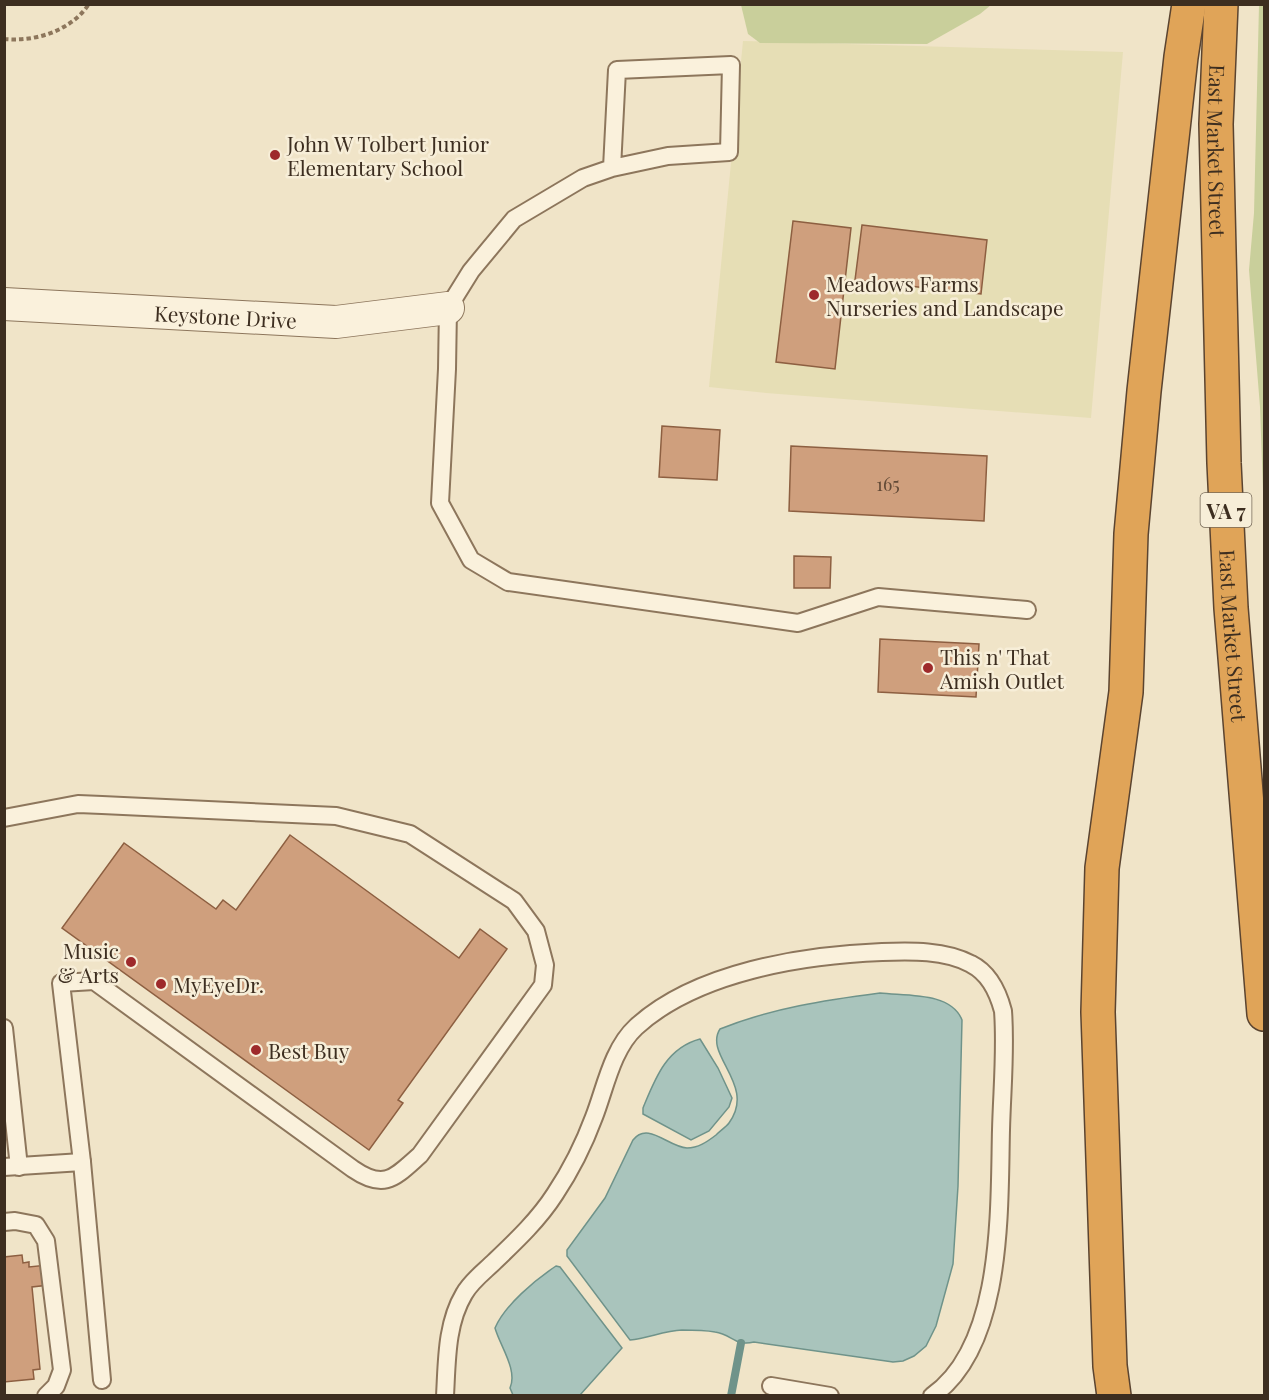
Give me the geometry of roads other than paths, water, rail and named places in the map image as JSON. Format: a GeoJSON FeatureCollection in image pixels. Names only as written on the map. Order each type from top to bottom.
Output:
{"type":"FeatureCollection","features":[{"type":"Feature","properties":{"kind":"highway"},"geometry":{"type":"LineString","coordinates":[[1097,1395],[1112,1381],[1098,1012],[1102,868],[1126,692],[1131,534],[1180,69],[1189,4]]}},
{"type":"Feature","properties":{"kind":"highway","name":"East Market Street"},"geometry":{"type":"LineString","coordinates":[[1221,4],[1216,124],[1224,463],[1231,608],[1264,1014]]}},
{"type":"Feature","properties":{"kind":"street","name":"Keystone Drive"},"geometry":{"type":"LineString","coordinates":[[4,303],[336,322],[448,308]]}},
{"type":"Feature","properties":{"kind":"lane"},"geometry":{"type":"LineString","coordinates":[[612,168],[617,70],[731,65],[729,152],[668,156],[612,168],[583,178],[514,219],[471,271],[448,308],[440,503],[471,560],[508,582],[798,623],[878,597],[1027,610]]}},
{"type":"Feature","properties":{"kind":"lane"},"geometry":{"type":"LineString","coordinates":[[4,818],[78,804],[336,816],[410,834],[514,902],[536,931],[545,965],[543,985],[420,1155],[394,1177],[382,1181],[367,1178],[353,1169],[94,981],[61,983],[82,1162],[102,1380]]}},
{"type":"Feature","properties":{"kind":"lane"},"geometry":{"type":"LineString","coordinates":[[445,1395],[448,1351],[453,1322],[464,1294],[519,1238],[556,1194],[577,1157],[615,1060],[633,1030],[677,998],[708,984],[750,971],[800,959],[845,953],[903,951],[933,953],[973,964],[990,980],[997,992],[1003,1011],[998,1223],[987,1297],[968,1357],[950,1379],[932,1395]]}},
{"type":"Feature","properties":{"kind":"lane"},"geometry":{"type":"LineString","coordinates":[[4,1028],[12,1167],[82,1162]]}},
{"type":"Feature","properties":{"kind":"lane"},"geometry":{"type":"LineString","coordinates":[[4,1222],[15,1221],[36,1225],[46,1241],[62,1370],[56,1386],[46,1395]]}},
{"type":"Feature","properties":{"kind":"lane"},"geometry":{"type":"LineString","coordinates":[[771,1386],[830,1395]]}},
{"type":"Feature","properties":{"kind":"water"},"geometry":{"type":"Polygon","coordinates":[[[880,993],[915,995],[938,1000],[948,1004],[962,1020],[958,1186],[953,1264],[936,1326],[926,1346],[914,1356],[893,1362],[754,1342],[742,1343],[721,1333],[702,1330],[682,1330],[630,1340],[567,1256],[567,1250],[605,1198],[633,1140],[645,1133],[680,1147],[691,1148],[709,1140],[729,1123],[736,1109],[737,1096],[734,1083],[718,1049],[717,1039],[720,1029],[779,1010],[880,993]]]}},
{"type":"Feature","properties":{"kind":"water"},"geometry":{"type":"Polygon","coordinates":[[[700,1039],[718,1068],[732,1098],[729,1107],[709,1131],[691,1140],[643,1114],[643,1108],[657,1076],[670,1057],[688,1043],[700,1039]]]}},
{"type":"Feature","properties":{"kind":"water"},"geometry":{"type":"Polygon","coordinates":[[[556,1266],[560,1267],[622,1348],[580,1395],[513,1395],[510,1388],[512,1374],[510,1366],[495,1328],[513,1302],[556,1266]]]}},
{"type":"Feature","properties":{"kind":"waterway"},"geometry":{"type":"LineString","coordinates":[[731,1396],[741,1343]]}},
{"type":"Feature","properties":{"kind":"place","name":"John W Tolbert Junior Elementary School"},"geometry":{"type":"Point","coordinates":[275,155]}},
{"type":"Feature","properties":{"kind":"place","name":"Meadows Farms Nurseries and Landscape"},"geometry":{"type":"Point","coordinates":[814,295]}},
{"type":"Feature","properties":{"kind":"place","name":"This n' That Amish Outlet"},"geometry":{"type":"Point","coordinates":[928,668]}},
{"type":"Feature","properties":{"kind":"place","name":"Music & Arts"},"geometry":{"type":"Point","coordinates":[131,962]}},
{"type":"Feature","properties":{"kind":"place","name":"MyEyeDr."},"geometry":{"type":"Point","coordinates":[161,984]}},
{"type":"Feature","properties":{"kind":"place","name":"Best Buy"},"geometry":{"type":"Point","coordinates":[256,1050]}}]}
